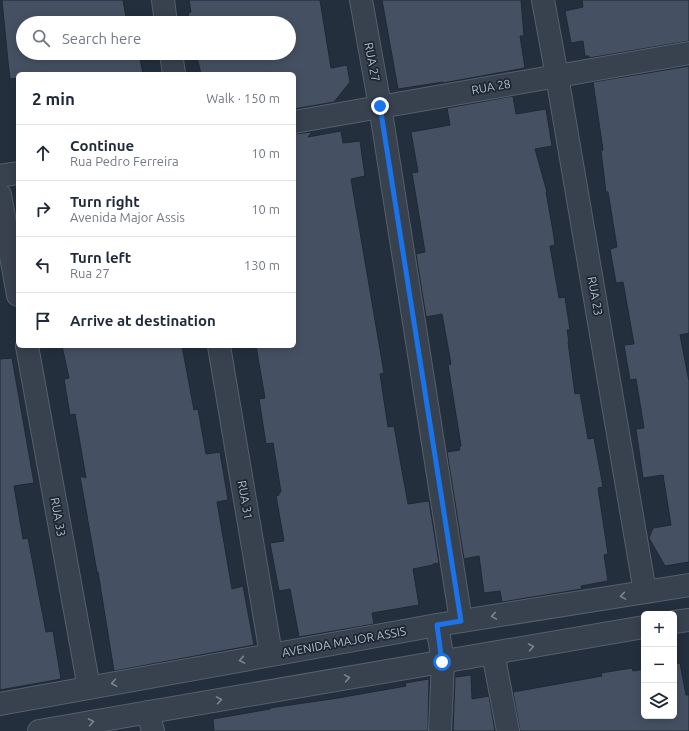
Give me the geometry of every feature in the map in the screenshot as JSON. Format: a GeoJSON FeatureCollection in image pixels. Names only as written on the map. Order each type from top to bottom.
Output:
{"type":"FeatureCollection","features":[{"type":"Feature","properties":{"kind":"street"},"geometry":{"type":"LineString","coordinates":[[163,0],[165,16]]}},
{"type":"Feature","properties":{"kind":"street","name":"RUA 27"},"geometry":{"type":"LineString","coordinates":[[361,0],[380,106],[461,621]]}},
{"type":"Feature","properties":{"kind":"street","name":"RUA 23"},"geometry":{"type":"LineString","coordinates":[[543,0],[645,592]]}},
{"type":"Feature","properties":{"kind":"street","name":"RUA 28"},"geometry":{"type":"LineString","coordinates":[[296,122],[689,53]]}},
{"type":"Feature","properties":{"kind":"street"},"geometry":{"type":"LineString","coordinates":[[172,60],[174,72]]}},
{"type":"Feature","properties":{"kind":"street"},"geometry":{"type":"LineString","coordinates":[[0,176],[16,173]]}},
{"type":"Feature","properties":{"kind":"street"},"geometry":{"type":"LineString","coordinates":[[0,195],[16,284]]}},
{"type":"Feature","properties":{"kind":"street","name":"RUA 33"},"geometry":{"type":"LineString","coordinates":[[27,348],[89,688]]}},
{"type":"Feature","properties":{"kind":"street","name":"RUA 31"},"geometry":{"type":"LineString","coordinates":[[219,348],[271,654]]}},
{"type":"Feature","properties":{"kind":"street","name":"AVENIDA MAJOR ASSIS"},"geometry":{"type":"LineString","coordinates":[[0,704],[437,625],[689,585]]}},
{"type":"Feature","properties":{"kind":"street"},"geometry":{"type":"LineString","coordinates":[[677,622],[689,620]]}},
{"type":"Feature","properties":{"kind":"street"},"geometry":{"type":"LineString","coordinates":[[437,625],[442,662],[440,731]]}},
{"type":"Feature","properties":{"kind":"street"},"geometry":{"type":"LineString","coordinates":[[39,731],[150,721],[442,662],[641,628]]}},
{"type":"Feature","properties":{"kind":"street"},"geometry":{"type":"LineString","coordinates":[[492,653],[508,731]]}},
{"type":"Feature","properties":{"kind":"building"},"geometry":{"type":"Polygon","coordinates":[[[2,0],[123,0],[126,16],[16,16],[16,60],[140,60],[143,72],[16,72],[16,78],[10,79],[2,0]]]}},
{"type":"Feature","properties":{"kind":"building"},"geometry":{"type":"Polygon","coordinates":[[[189,0],[320,0],[331,68],[347,65],[350,82],[334,102],[296,109],[296,72],[201,72],[198,60],[296,60],[296,16],[189,16],[188,13],[191,12],[189,0]]]}},
{"type":"Feature","properties":{"kind":"building"},"geometry":{"type":"Polygon","coordinates":[[[382,0],[521,0],[524,36],[520,36],[525,68],[443,83],[398,89],[382,0]]]}},
{"type":"Feature","properties":{"kind":"building"},"geometry":{"type":"Polygon","coordinates":[[[582,0],[689,0],[689,41],[589,58],[589,56],[585,56],[583,41],[571,43],[565,11],[583,7],[582,0]]]}},
{"type":"Feature","properties":{"kind":"building"},"geometry":{"type":"Polygon","coordinates":[[[689,66],[689,333],[680,335],[689,381],[689,562],[665,566],[649,538],[653,528],[671,525],[663,475],[643,478],[636,429],[644,428],[636,379],[630,380],[624,345],[634,344],[623,282],[616,283],[610,249],[617,247],[608,192],[606,192],[601,151],[603,150],[593,82],[689,66]]]}},
{"type":"Feature","properties":{"kind":"building"},"geometry":{"type":"Polygon","coordinates":[[[513,96],[516,114],[546,109],[552,146],[535,149],[547,192],[555,245],[550,246],[559,298],[565,297],[570,330],[567,330],[568,342],[575,394],[580,393],[588,439],[594,438],[603,487],[598,488],[608,554],[604,555],[608,581],[581,586],[582,589],[502,602],[500,591],[484,593],[479,556],[464,559],[447,452],[460,450],[459,447],[461,446],[448,365],[451,364],[442,314],[426,317],[416,254],[425,252],[412,173],[418,172],[411,132],[450,125],[447,108],[513,96]]]}},
{"type":"Feature","properties":{"kind":"building"},"geometry":{"type":"Polygon","coordinates":[[[341,131],[343,143],[360,141],[365,176],[351,179],[384,373],[380,374],[388,427],[394,426],[408,504],[429,501],[439,563],[413,569],[419,605],[372,613],[374,624],[299,637],[290,589],[279,591],[270,543],[284,541],[276,496],[279,495],[279,492],[281,492],[273,443],[266,444],[259,399],[265,398],[256,348],[296,348],[296,134],[312,132],[308,137],[341,131]]]}},
{"type":"Feature","properties":{"kind":"building"},"geometry":{"type":"Polygon","coordinates":[[[62,348],[182,348],[194,410],[198,409],[206,454],[220,452],[228,500],[217,502],[232,589],[243,586],[254,645],[114,671],[98,572],[80,476],[86,478],[75,414],[70,415],[64,379],[69,378],[62,348]]]}},
{"type":"Feature","properties":{"kind":"building"},"geometry":{"type":"Polygon","coordinates":[[[12,358],[34,483],[14,486],[23,539],[28,538],[46,632],[53,631],[61,679],[0,690],[0,359],[12,358]]]}},
{"type":"Feature","properties":{"kind":"building"},"geometry":{"type":"Polygon","coordinates":[[[680,663],[686,695],[689,695],[689,731],[520,731],[513,692],[602,676],[601,673],[632,668],[633,671],[641,670],[641,719],[677,719],[677,664],[680,663]]]}},
{"type":"Feature","properties":{"kind":"building"},"geometry":{"type":"Polygon","coordinates":[[[471,675],[472,699],[489,696],[495,731],[453,731],[455,677],[471,675]]]}},
{"type":"Feature","properties":{"kind":"building"},"geometry":{"type":"Polygon","coordinates":[[[429,679],[428,731],[214,731],[213,719],[270,708],[406,686],[405,683],[429,679]]]}},
{"type":"Feature","properties":{"kind":"route"},"geometry":{"type":"LineString","coordinates":[[380,106],[461,621],[437,625],[442,662]]}}]}
